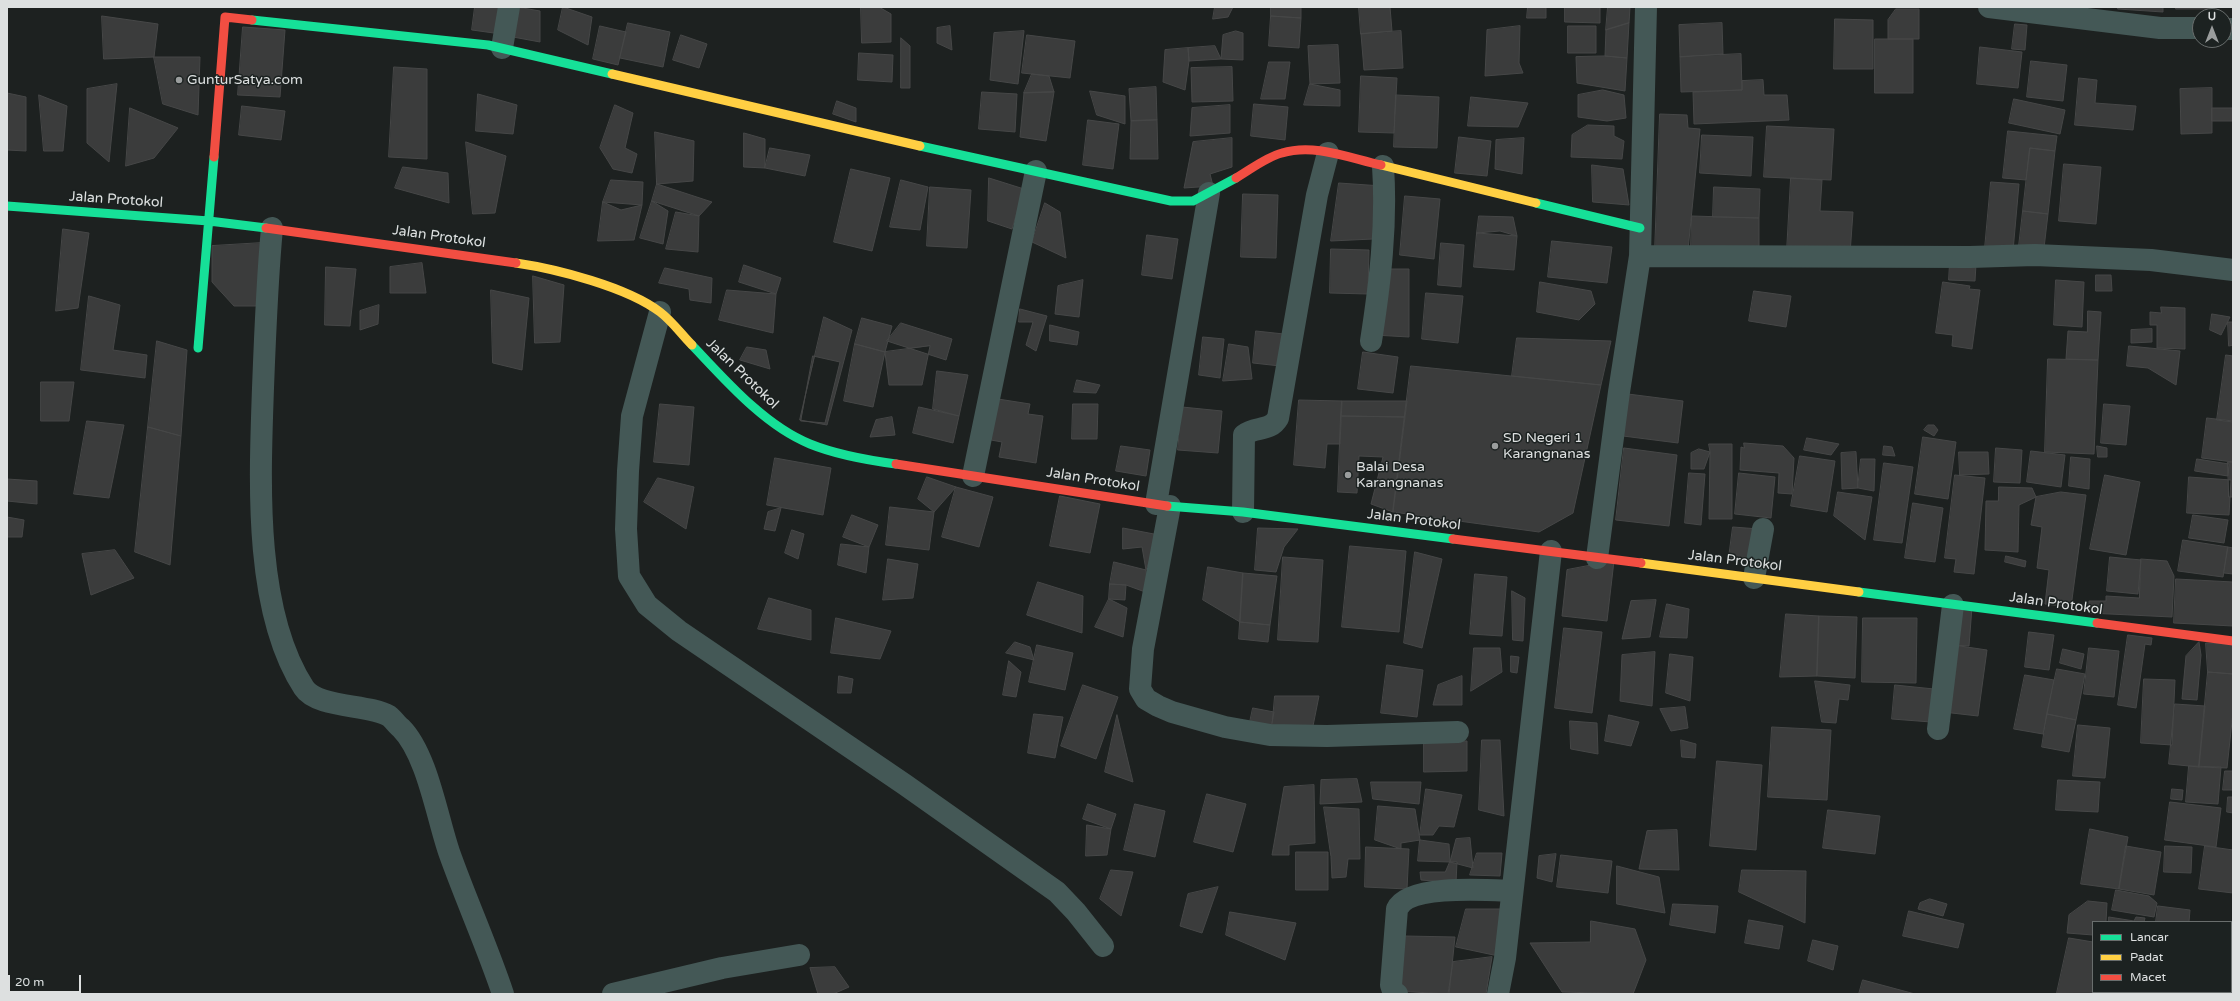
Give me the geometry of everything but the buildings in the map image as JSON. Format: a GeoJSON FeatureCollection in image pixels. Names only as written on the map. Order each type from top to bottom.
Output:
{"type":"FeatureCollection","features":[{"type":"Feature","properties":{"kind":"street"},"geometry":{"type":"LineString","coordinates":[[502,48],[509,7]]}},
{"type":"Feature","properties":{"kind":"street"},"geometry":{"type":"LineString","coordinates":[[1597,558],[1619,392],[1640,256],[1646,7]]}},
{"type":"Feature","properties":{"kind":"street"},"geometry":{"type":"LineString","coordinates":[[1989,7],[2160,28],[2192,28]]}},
{"type":"Feature","properties":{"kind":"street"},"geometry":{"type":"LineString","coordinates":[[198,348],[225,12],[502,48],[920,146],[1171,201],[1193,201],[1280,153],[1299,149],[1328,153],[1640,228]]}},
{"type":"Feature","properties":{"kind":"street"},"geometry":{"type":"LineString","coordinates":[[1243,512],[1244,436],[1252,430],[1271,426],[1278,418],[1317,195],[1328,153]]}},
{"type":"Feature","properties":{"kind":"street"},"geometry":{"type":"LineString","coordinates":[[1371,341],[1379,288],[1383,240],[1385,202],[1383,166]]}},
{"type":"Feature","properties":{"kind":"street"},"geometry":{"type":"LineString","coordinates":[[973,476],[1036,171]]}},
{"type":"Feature","properties":{"kind":"street"},"geometry":{"type":"LineString","coordinates":[[1209,193],[1163,504],[1142,661],[1140,688],[1146,699],[1158,706],[1217,725],[1270,735],[1327,736],[1458,732]]}},
{"type":"Feature","properties":{"kind":"street","name":"Jalan Protokol"},"geometry":{"type":"LineString","coordinates":[[7,206],[209,221],[272,228],[543,267],[582,278],[626,293],[660,312],[734,389],[775,424],[808,444],[850,457],[1163,504],[1243,512],[1551,551],[2233,641]]}},
{"type":"Feature","properties":{"kind":"street"},"geometry":{"type":"LineString","coordinates":[[272,228],[267,288],[261,430],[262,533],[272,608],[287,659],[306,691],[328,702],[388,716],[406,734],[419,757],[449,851],[503,994]]}},
{"type":"Feature","properties":{"kind":"street"},"geometry":{"type":"LineString","coordinates":[[1640,256],[1970,257],[2035,254],[2151,260],[2233,270]]}},
{"type":"Feature","properties":{"kind":"street"},"geometry":{"type":"LineString","coordinates":[[660,312],[632,416],[628,471],[626,529],[629,576],[647,605],[679,632],[904,784],[1057,892],[1076,912],[1103,946]]}},
{"type":"Feature","properties":{"kind":"street"},"geometry":{"type":"LineString","coordinates":[[1754,578],[1763,529]]}},
{"type":"Feature","properties":{"kind":"street"},"geometry":{"type":"LineString","coordinates":[[1498,994],[1505,958],[1551,551]]}},
{"type":"Feature","properties":{"kind":"street"},"geometry":{"type":"LineString","coordinates":[[1938,729],[1953,605]]}},
{"type":"Feature","properties":{"kind":"street"},"geometry":{"type":"LineString","coordinates":[[1397,994],[1392,991],[1391,985],[1397,909],[1400,903],[1406,898],[1416,895],[1445,891],[1512,891]]}},
{"type":"Feature","properties":{"kind":"street"},"geometry":{"type":"LineString","coordinates":[[613,994],[722,968],[799,955]]}},
{"type":"Feature","properties":{"kind":"traffic: fast"},"geometry":{"type":"LineString","coordinates":[[252,20],[488,45],[612,74]]}},
{"type":"Feature","properties":{"kind":"traffic: fast"},"geometry":{"type":"LineString","coordinates":[[920,146],[1171,201],[1193,201],[1236,178]]}},
{"type":"Feature","properties":{"kind":"traffic: fast"},"geometry":{"type":"LineString","coordinates":[[198,348],[214,157]]}},
{"type":"Feature","properties":{"kind":"traffic: fast"},"geometry":{"type":"LineString","coordinates":[[1536,203],[1640,228]]}},
{"type":"Feature","properties":{"kind":"traffic: fast"},"geometry":{"type":"LineString","coordinates":[[7,206],[209,221],[266,228]]}},
{"type":"Feature","properties":{"kind":"traffic: fast"},"geometry":{"type":"LineString","coordinates":[[692,345],[746,401],[777,426],[793,436],[820,448],[841,454],[896,464]]}},
{"type":"Feature","properties":{"kind":"traffic: fast"},"geometry":{"type":"LineString","coordinates":[[1167,506],[1243,512],[1453,539]]}},
{"type":"Feature","properties":{"kind":"traffic: fast"},"geometry":{"type":"LineString","coordinates":[[1859,592],[2097,623]]}},
{"type":"Feature","properties":{"kind":"traffic: slow"},"geometry":{"type":"LineString","coordinates":[[612,74],[920,146]]}},
{"type":"Feature","properties":{"kind":"traffic: slow"},"geometry":{"type":"LineString","coordinates":[[1381,165],[1536,203]]}},
{"type":"Feature","properties":{"kind":"traffic: slow"},"geometry":{"type":"LineString","coordinates":[[516,263],[591,280],[629,295],[660,312],[692,345]]}},
{"type":"Feature","properties":{"kind":"traffic: slow"},"geometry":{"type":"LineString","coordinates":[[1641,563],[1859,592]]}},
{"type":"Feature","properties":{"kind":"traffic: jam"},"geometry":{"type":"LineString","coordinates":[[214,157],[225,17],[252,20]]}},
{"type":"Feature","properties":{"kind":"traffic: jam"},"geometry":{"type":"LineString","coordinates":[[1236,178],[1270,157],[1294,150],[1332,153],[1381,165]]}},
{"type":"Feature","properties":{"kind":"traffic: jam"},"geometry":{"type":"LineString","coordinates":[[266,228],[516,263]]}},
{"type":"Feature","properties":{"kind":"traffic: jam"},"geometry":{"type":"LineString","coordinates":[[896,464],[1167,506]]}},
{"type":"Feature","properties":{"kind":"traffic: jam"},"geometry":{"type":"LineString","coordinates":[[1453,539],[1641,563]]}},
{"type":"Feature","properties":{"kind":"traffic: jam"},"geometry":{"type":"LineString","coordinates":[[2097,623],[2233,641]]}},
{"type":"Feature","properties":{"kind":"place","name":"GunturSatya.com"},"geometry":{"type":"Point","coordinates":[179,80]}},
{"type":"Feature","properties":{"kind":"place","name":"SD Negeri 1 Karangnanas"},"geometry":{"type":"Point","coordinates":[1495,446]}},
{"type":"Feature","properties":{"kind":"place","name":"Balai Desa Karangnanas"},"geometry":{"type":"Point","coordinates":[1348,475]}}]}
